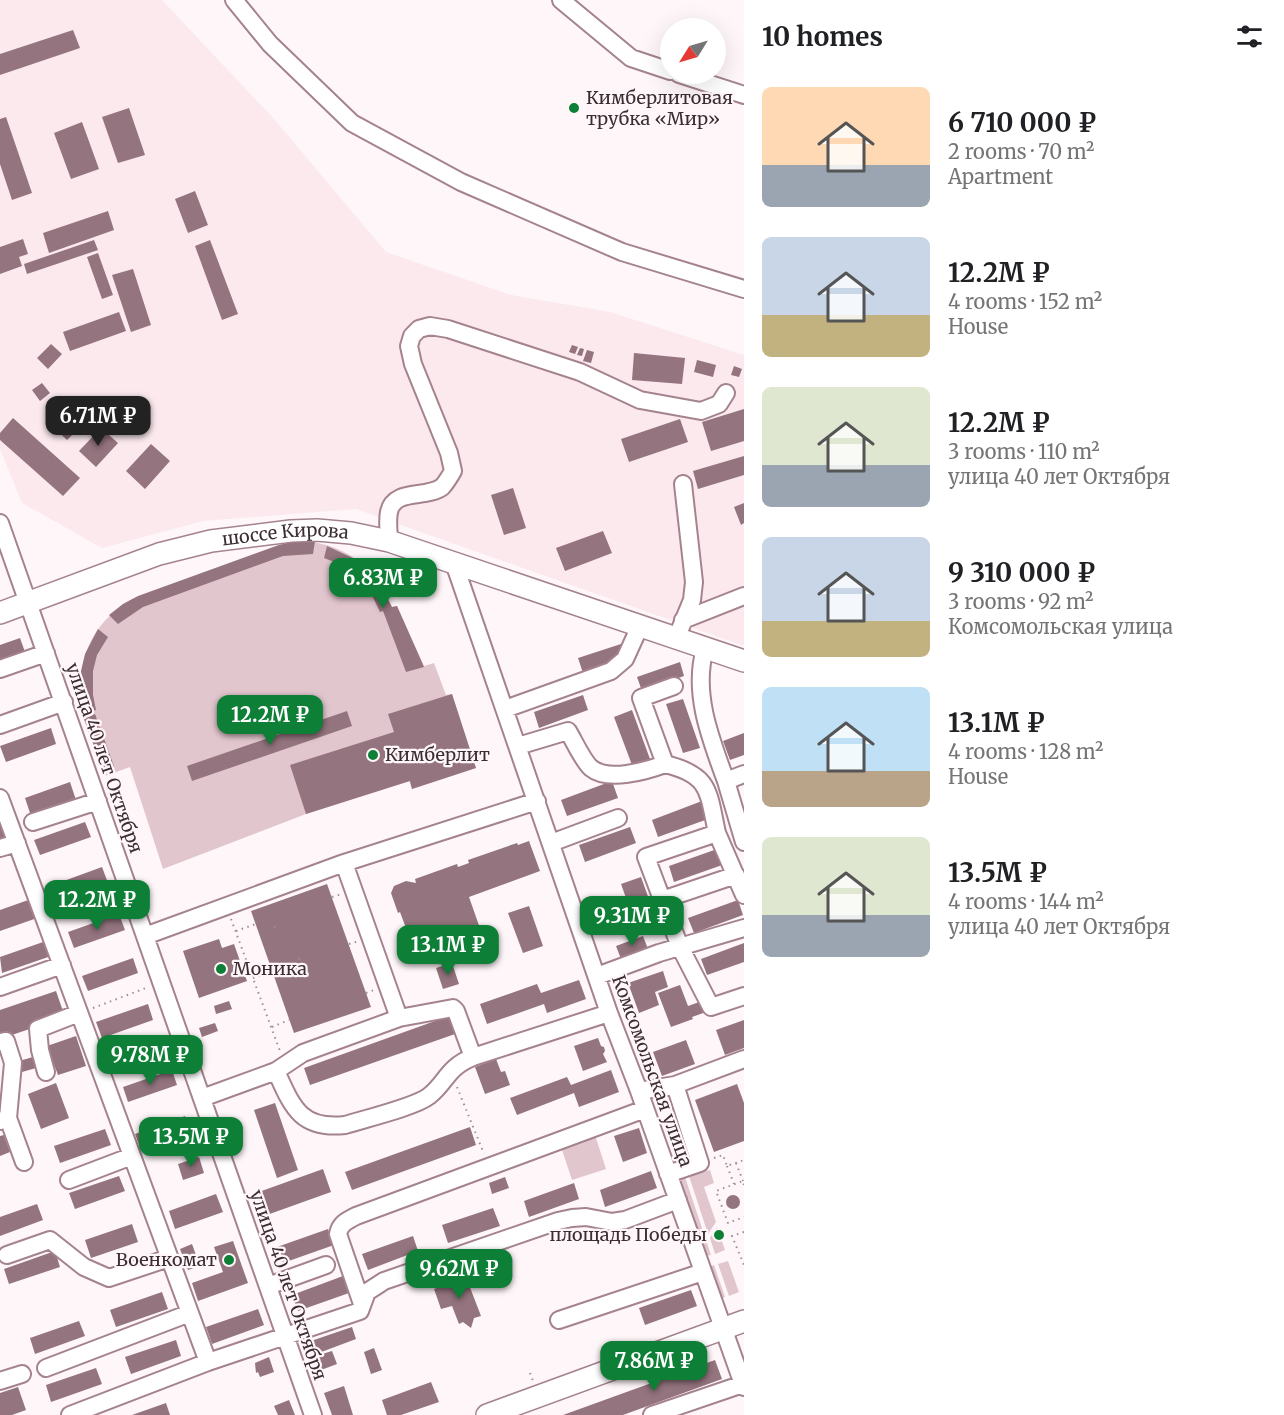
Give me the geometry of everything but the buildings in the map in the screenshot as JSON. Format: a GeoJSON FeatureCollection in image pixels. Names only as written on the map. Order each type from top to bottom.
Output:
{"type":"FeatureCollection","features":[{"type":"Feature","properties":{"kind":"main road","name":"шоссе Кирова"},"geometry":{"type":"LineString","coordinates":[[0,613],[159,554],[211,541],[291,531],[344,531],[389,541],[639,626],[680,629],[705,649],[744,661]]}},
{"type":"Feature","properties":{"kind":"main road"},"geometry":{"type":"LineString","coordinates":[[487,1415],[744,1321]]}},
{"type":"Feature","properties":{"kind":"street"},"geometry":{"type":"LineString","coordinates":[[234,0],[270,44],[352,123],[461,182],[622,252],[744,288]]}},
{"type":"Feature","properties":{"kind":"street"},"geometry":{"type":"LineString","coordinates":[[561,0],[632,58],[660,68]]}},
{"type":"Feature","properties":{"kind":"street"},"geometry":{"type":"LineString","coordinates":[[710,84],[744,95]]}},
{"type":"Feature","properties":{"kind":"street"},"geometry":{"type":"LineString","coordinates":[[389,541],[389,512],[396,500],[406,496],[429,493],[442,487],[453,471],[449,453],[413,364],[409,346],[412,336],[419,329],[430,326],[448,329],[580,372],[640,400],[701,411],[719,405],[726,393]]}},
{"type":"Feature","properties":{"kind":"street"},"geometry":{"type":"LineString","coordinates":[[680,629],[692,600],[694,582],[683,484]]}},
{"type":"Feature","properties":{"kind":"street","name":"улица 40 лет Октября"},"geometry":{"type":"LineString","coordinates":[[0,523],[313,1415]]}},
{"type":"Feature","properties":{"kind":"street","name":"Комсомольская улица"},"geometry":{"type":"LineString","coordinates":[[454,563],[609,1013],[639,1091],[743,1386]]}},
{"type":"Feature","properties":{"kind":"street"},"geometry":{"type":"LineString","coordinates":[[680,629],[744,596]]}},
{"type":"Feature","properties":{"kind":"street"},"geometry":{"type":"LineString","coordinates":[[505,709],[611,671],[626,659],[639,626]]}},
{"type":"Feature","properties":{"kind":"street"},"geometry":{"type":"LineString","coordinates":[[705,649],[699,675],[709,734],[744,842]]}},
{"type":"Feature","properties":{"kind":"street"},"geometry":{"type":"LineString","coordinates":[[0,669],[46,653]]}},
{"type":"Feature","properties":{"kind":"street"},"geometry":{"type":"LineString","coordinates":[[665,764],[641,698],[674,686]]}},
{"type":"Feature","properties":{"kind":"street"},"geometry":{"type":"LineString","coordinates":[[0,725],[64,702]]}},
{"type":"Feature","properties":{"kind":"street"},"geometry":{"type":"LineString","coordinates":[[518,746],[568,731],[591,768],[611,776],[665,764],[681,768],[702,780],[710,801],[717,833],[744,896]]}},
{"type":"Feature","properties":{"kind":"street"},"geometry":{"type":"LineString","coordinates":[[726,781],[744,774]]}},
{"type":"Feature","properties":{"kind":"street"},"geometry":{"type":"LineString","coordinates":[[0,798],[62,965],[86,1011],[132,1156],[208,1362]]}},
{"type":"Feature","properties":{"kind":"street"},"geometry":{"type":"LineString","coordinates":[[33,822],[98,801]]}},
{"type":"Feature","properties":{"kind":"street"},"geometry":{"type":"LineString","coordinates":[[146,936],[344,863],[537,801]]}},
{"type":"Feature","properties":{"kind":"street"},"geometry":{"type":"LineString","coordinates":[[551,843],[618,818]]}},
{"type":"Feature","properties":{"kind":"street"},"geometry":{"type":"LineString","coordinates":[[717,833],[646,857],[680,947],[711,1007],[744,996]]}},
{"type":"Feature","properties":{"kind":"street"},"geometry":{"type":"LineString","coordinates":[[0,848],[16,843]]}},
{"type":"Feature","properties":{"kind":"street"},"geometry":{"type":"LineString","coordinates":[[344,863],[399,1018]]}},
{"type":"Feature","properties":{"kind":"street"},"geometry":{"type":"LineString","coordinates":[[662,900],[736,875]]}},
{"type":"Feature","properties":{"kind":"street"},"geometry":{"type":"LineString","coordinates":[[597,976],[680,947],[744,928]]}},
{"type":"Feature","properties":{"kind":"street"},"geometry":{"type":"LineString","coordinates":[[0,987],[62,965]]}},
{"type":"Feature","properties":{"kind":"street"},"geometry":{"type":"LineString","coordinates":[[202,1098],[281,1068],[303,1053],[399,1018],[453,1008],[460,1017],[473,1057]]}},
{"type":"Feature","properties":{"kind":"street"},"geometry":{"type":"LineString","coordinates":[[46,1072],[40,1050],[38,1029],[86,1011]]}},
{"type":"Feature","properties":{"kind":"street"},"geometry":{"type":"LineString","coordinates":[[281,1068],[295,1110],[314,1122],[333,1126],[345,1125],[426,1098],[450,1070],[473,1057],[609,1013]]}},
{"type":"Feature","properties":{"kind":"street"},"geometry":{"type":"LineString","coordinates":[[0,1042],[6,1041],[14,1063],[4,1119],[24,1162]]}},
{"type":"Feature","properties":{"kind":"street"},"geometry":{"type":"LineString","coordinates":[[639,1091],[675,1085],[744,1059]]}},
{"type":"Feature","properties":{"kind":"street"},"geometry":{"type":"LineString","coordinates":[[668,1174],[700,1163],[675,1085]]}},
{"type":"Feature","properties":{"kind":"street"},"geometry":{"type":"LineString","coordinates":[[362,1304],[338,1234],[339,1227],[356,1216],[645,1110]]}},
{"type":"Feature","properties":{"kind":"street"},"geometry":{"type":"LineString","coordinates":[[69,1180],[132,1156]]}},
{"type":"Feature","properties":{"kind":"street"},"geometry":{"type":"LineString","coordinates":[[70,1415],[208,1362],[360,1311],[367,1292],[384,1281],[558,1221],[579,1218],[612,1222],[625,1220],[678,1200]]}},
{"type":"Feature","properties":{"kind":"street"},"geometry":{"type":"LineString","coordinates":[[7,1255],[50,1240],[84,1266],[109,1278],[169,1258]]}},
{"type":"Feature","properties":{"kind":"street"},"geometry":{"type":"LineString","coordinates":[[268,1286],[326,1265]]}},
{"type":"Feature","properties":{"kind":"street"},"geometry":{"type":"LineString","coordinates":[[559,1320],[703,1272]]}},
{"type":"Feature","properties":{"kind":"street"},"geometry":{"type":"LineString","coordinates":[[46,1368],[190,1313]]}},
{"type":"Feature","properties":{"kind":"street"},"geometry":{"type":"LineString","coordinates":[[0,1382],[22,1374]]}},
{"type":"Feature","properties":{"kind":"street"},"geometry":{"type":"LineString","coordinates":[[652,1415],[743,1386]]}},
{"type":"Feature","properties":{"kind":"path"},"geometry":{"type":"LineString","coordinates":[[60,917],[114,898]]}},
{"type":"Feature","properties":{"kind":"path"},"geometry":{"type":"LineString","coordinates":[[226,906],[272,1028],[281,1068]]}},
{"type":"Feature","properties":{"kind":"path"},"geometry":{"type":"LineString","coordinates":[[236,931],[256,924]]}},
{"type":"Feature","properties":{"kind":"path"},"geometry":{"type":"LineString","coordinates":[[299,958],[301,965]]}},
{"type":"Feature","properties":{"kind":"path"},"geometry":{"type":"LineString","coordinates":[[253,978],[272,971]]}},
{"type":"Feature","properties":{"kind":"path"},"geometry":{"type":"LineString","coordinates":[[86,1011],[146,988]]}},
{"type":"Feature","properties":{"kind":"path"},"geometry":{"type":"LineString","coordinates":[[272,1028],[290,1020]]}},
{"type":"Feature","properties":{"kind":"path"},"geometry":{"type":"LineString","coordinates":[[450,1070],[489,1167]]}},
{"type":"Feature","properties":{"kind":"path"},"geometry":{"type":"LineString","coordinates":[[700,1163],[723,1155],[734,1184]]}},
{"type":"Feature","properties":{"kind":"path"},"geometry":{"type":"LineString","coordinates":[[727,1166],[744,1160]]}},
{"type":"Feature","properties":{"kind":"path"},"geometry":{"type":"LineString","coordinates":[[736,1162],[744,1185]]}},
{"type":"Feature","properties":{"kind":"path"},"geometry":{"type":"LineString","coordinates":[[742,1181],[716,1191],[728,1223],[744,1217]]}},
{"type":"Feature","properties":{"kind":"path"},"geometry":{"type":"LineString","coordinates":[[744,1232],[732,1236],[744,1265]]}},
{"type":"Feature","properties":{"kind":"shaded area"},"geometry":{"type":"Polygon","coordinates":[[[0,0],[162,0],[274,119],[386,252],[511,295],[610,312],[744,355],[744,646],[356,509],[203,521],[102,548],[22,503],[0,449],[0,0]]]}},
{"type":"Feature","properties":{"kind":"shaded area"},"geometry":{"type":"Polygon","coordinates":[[[296,541],[328,545],[342,551],[354,558],[376,579],[392,607],[397,606],[424,666],[434,663],[446,695],[452,694],[476,768],[412,789],[409,781],[306,814],[163,869],[130,767],[105,776],[84,719],[87,717],[83,699],[83,666],[93,636],[115,611],[130,600],[279,545],[296,541]]]}},
{"type":"Feature","properties":{"kind":"shaded area"},"geometry":{"type":"Polygon","coordinates":[[[595,1135],[606,1169],[572,1180],[561,1147],[595,1135]]]}},
{"type":"Feature","properties":{"kind":"shaded area"},"geometry":{"type":"Polygon","coordinates":[[[710,1170],[714,1183],[704,1187],[716,1222],[708,1234],[689,1176],[710,1170]]]}},
{"type":"Feature","properties":{"kind":"shaded area"},"geometry":{"type":"Polygon","coordinates":[[[685,1177],[711,1255],[706,1256],[680,1179],[685,1177]]]}},
{"type":"Feature","properties":{"kind":"shaded area"},"geometry":{"type":"Polygon","coordinates":[[[717,1227],[725,1250],[715,1254],[710,1238],[717,1227]]]}},
{"type":"Feature","properties":{"kind":"shaded area"},"geometry":{"type":"Polygon","coordinates":[[[728,1261],[739,1292],[729,1296],[718,1264],[728,1261]]]}},
{"type":"Feature","properties":{"kind":"shaded area"},"geometry":{"type":"Polygon","coordinates":[[[714,1265],[725,1297],[720,1299],[709,1267],[714,1265]]]}},
{"type":"Feature","properties":{"kind":"place","name":"Кимберлитовая трубка «Мир»"},"geometry":{"type":"Point","coordinates":[574,108]}},
{"type":"Feature","properties":{"kind":"place","name":"Кимберлит"},"geometry":{"type":"Point","coordinates":[373,755]}},
{"type":"Feature","properties":{"kind":"place","name":"Моника"},"geometry":{"type":"Point","coordinates":[221,969]}},
{"type":"Feature","properties":{"kind":"place","name":"площадь Победы"},"geometry":{"type":"Point","coordinates":[719,1235]}},
{"type":"Feature","properties":{"kind":"place","name":"Военкомат"},"geometry":{"type":"Point","coordinates":[229,1260]}}]}
